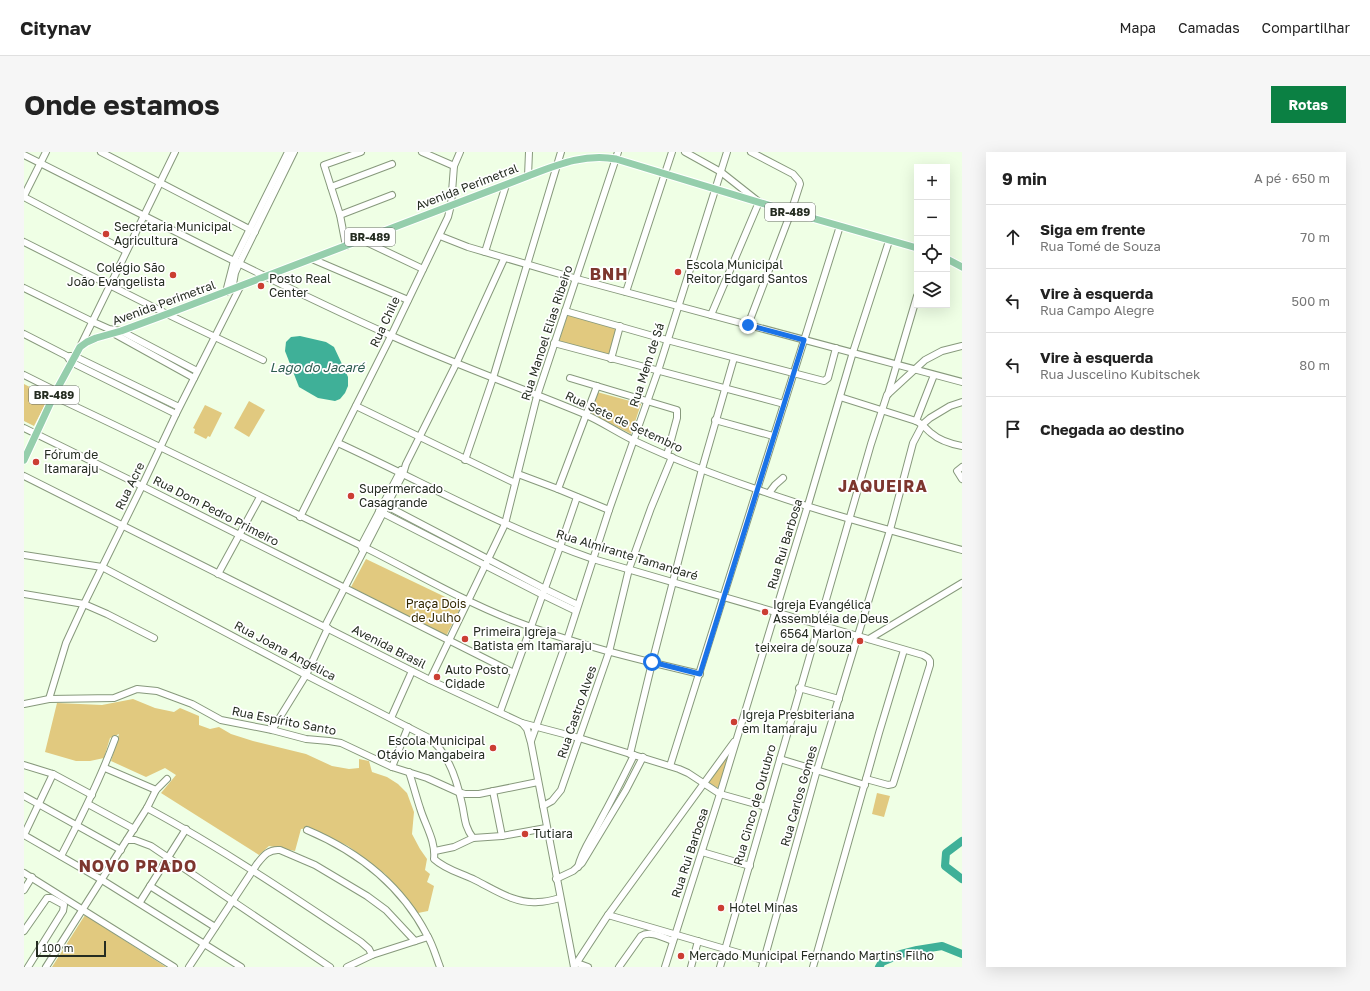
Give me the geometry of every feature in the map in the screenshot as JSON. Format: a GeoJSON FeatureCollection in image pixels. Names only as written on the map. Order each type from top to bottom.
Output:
{"type":"FeatureCollection","features":[{"type":"Feature","properties":{"kind":"main road","name":"Avenida Perimetral"},"geometry":{"type":"LineString","coordinates":[[80,347],[110,331],[121,331],[240,287],[557,165],[590,157],[617,155],[665,173],[715,189],[914,247]]}},
{"type":"Feature","properties":{"kind":"main road"},"geometry":{"type":"LineString","coordinates":[[950,261],[962,267]]}},
{"type":"Feature","properties":{"kind":"main road","name":"BR-489"},"geometry":{"type":"LineString","coordinates":[[24,460],[71,358],[80,347]]}},
{"type":"Feature","properties":{"kind":"main road"},"geometry":{"type":"LineString","coordinates":[[24,448],[31,444]]}},
{"type":"Feature","properties":{"kind":"street"},"geometry":{"type":"LineString","coordinates":[[46,152],[24,196],[126,252]]}},
{"type":"Feature","properties":{"kind":"street"},"geometry":{"type":"LineString","coordinates":[[101,152],[252,231]]}},
{"type":"Feature","properties":{"kind":"street"},"geometry":{"type":"LineString","coordinates":[[80,347],[91,321],[110,286],[175,152]]}},
{"type":"Feature","properties":{"kind":"street"},"geometry":{"type":"LineString","coordinates":[[229,291],[237,262],[288,152]]}},
{"type":"Feature","properties":{"kind":"street"},"geometry":{"type":"LineString","coordinates":[[252,231],[294,152]]}},
{"type":"Feature","properties":{"kind":"street"},"geometry":{"type":"LineString","coordinates":[[346,246],[340,215],[324,165],[361,152]]}},
{"type":"Feature","properties":{"kind":"street"},"geometry":{"type":"LineString","coordinates":[[422,152],[454,166]]}},
{"type":"Feature","properties":{"kind":"street","name":"Rua Chile"},"geometry":{"type":"LineString","coordinates":[[300,517],[392,336],[440,236],[451,205],[454,166],[460,152]]}},
{"type":"Feature","properties":{"kind":"street"},"geometry":{"type":"LineString","coordinates":[[528,176],[529,152]]}},
{"type":"Feature","properties":{"kind":"street"},"geometry":{"type":"LineString","coordinates":[[465,460],[493,378],[561,152]]}},
{"type":"Feature","properties":{"kind":"street"},"geometry":{"type":"LineString","coordinates":[[626,292],[672,152]]}},
{"type":"Feature","properties":{"kind":"street"},"geometry":{"type":"LineString","coordinates":[[685,152],[721,172],[759,202],[711,315]]}},
{"type":"Feature","properties":{"kind":"street","name":"Rua Mem de Sá"},"geometry":{"type":"LineString","coordinates":[[531,743],[567,640],[609,510],[658,371],[727,152]]}},
{"type":"Feature","properties":{"kind":"street"},"geometry":{"type":"LineString","coordinates":[[748,325],[791,212],[800,184],[793,174],[751,152]]}},
{"type":"Feature","properties":{"kind":"street","name":"Rua Sete de Setembro"},"geometry":{"type":"LineString","coordinates":[[24,155],[265,277],[456,364],[585,414],[633,440],[669,456],[757,489],[849,519],[962,550]]}},
{"type":"Feature","properties":{"kind":"street","name":"Rua Manoel Elias Ribeiro"},"geometry":{"type":"LineString","coordinates":[[468,601],[506,524],[537,396],[617,155]]}},
{"type":"Feature","properties":{"kind":"street"},"geometry":{"type":"LineString","coordinates":[[331,187],[392,164]]}},
{"type":"Feature","properties":{"kind":"street"},"geometry":{"type":"LineString","coordinates":[[485,252],[506,185]]}},
{"type":"Feature","properties":{"kind":"street"},"geometry":{"type":"LineString","coordinates":[[340,215],[392,195]]}},
{"type":"Feature","properties":{"kind":"street"},"geometry":{"type":"LineString","coordinates":[[670,766],[840,226]]}},
{"type":"Feature","properties":{"kind":"street"},"geometry":{"type":"LineString","coordinates":[[440,236],[504,259],[962,382]]}},
{"type":"Feature","properties":{"kind":"street"},"geometry":{"type":"LineString","coordinates":[[362,240],[423,269]]}},
{"type":"Feature","properties":{"kind":"street","name":"Rua Rui Barbosa"},"geometry":{"type":"LineString","coordinates":[[665,967],[720,794],[853,352],[889,241]]}},
{"type":"Feature","properties":{"kind":"street"},"geometry":{"type":"LineString","coordinates":[[24,242],[110,286],[263,360]]}},
{"type":"Feature","properties":{"kind":"street"},"geometry":{"type":"LineString","coordinates":[[312,259],[408,300]]}},
{"type":"Feature","properties":{"kind":"street"},"geometry":{"type":"LineString","coordinates":[[272,730],[306,676],[344,588],[418,437],[456,364],[504,259]]}},
{"type":"Feature","properties":{"kind":"street","name":"Rua Acre"},"geometry":{"type":"LineString","coordinates":[[49,699],[66,643],[84,604],[197,371],[240,287]]}},
{"type":"Feature","properties":{"kind":"street"},"geometry":{"type":"LineString","coordinates":[[24,288],[110,331],[194,378]]}},
{"type":"Feature","properties":{"kind":"street","name":"Rua Cinco de Outubro"},"geometry":{"type":"LineString","coordinates":[[720,967],[750,866],[799,688],[914,306]]}},
{"type":"Feature","properties":{"kind":"street"},"geometry":{"type":"LineString","coordinates":[[565,311],[820,381],[827,380],[836,348]]}},
{"type":"Feature","properties":{"kind":"street"},"geometry":{"type":"LineString","coordinates":[[611,359],[620,326]]}},
{"type":"Feature","properties":{"kind":"street"},"geometry":{"type":"LineString","coordinates":[[121,331],[197,371]]}},
{"type":"Feature","properties":{"kind":"street"},"geometry":{"type":"LineString","coordinates":[[24,334],[125,384],[180,408]]}},
{"type":"Feature","properties":{"kind":"street"},"geometry":{"type":"LineString","coordinates":[[554,343],[784,404]]}},
{"type":"Feature","properties":{"kind":"street","name":"Rua Cinco de Outubro"},"geometry":{"type":"LineString","coordinates":[[887,395],[913,370],[932,355],[962,346]]}},
{"type":"Feature","properties":{"kind":"street"},"geometry":{"type":"LineString","coordinates":[[577,868],[583,849],[618,788],[632,754],[652,662],[715,420],[734,358]]}},
{"type":"Feature","properties":{"kind":"street"},"geometry":{"type":"LineString","coordinates":[[24,375],[55,393],[161,447],[468,601],[567,640],[609,652],[700,674]]}},
{"type":"Feature","properties":{"kind":"street"},"geometry":{"type":"LineString","coordinates":[[916,421],[934,375]]}},
{"type":"Feature","properties":{"kind":"street"},"geometry":{"type":"LineString","coordinates":[[570,378],[647,401]]}},
{"type":"Feature","properties":{"kind":"street"},"geometry":{"type":"LineString","coordinates":[[125,384],[176,414]]}},
{"type":"Feature","properties":{"kind":"street"},"geometry":{"type":"LineString","coordinates":[[558,489],[585,414],[597,386]]}},
{"type":"Feature","properties":{"kind":"street"},"geometry":{"type":"LineString","coordinates":[[840,397],[916,421],[923,424],[930,433],[938,439],[962,446]]}},
{"type":"Feature","properties":{"kind":"street","name":"Rua Castro Alves"},"geometry":{"type":"LineString","coordinates":[[543,806],[552,801],[561,790],[609,652],[629,569],[669,456],[677,418],[677,410],[647,401]]}},
{"type":"Feature","properties":{"kind":"street","name":"Rua Carlos Gomes"},"geometry":{"type":"LineString","coordinates":[[762,967],[817,770],[890,530],[913,443],[923,424],[938,412],[962,402]]}},
{"type":"Feature","properties":{"kind":"street"},"geometry":{"type":"LineString","coordinates":[[356,406],[515,483]]}},
{"type":"Feature","properties":{"kind":"street"},"geometry":{"type":"LineString","coordinates":[[715,420],[773,436]]}},
{"type":"Feature","properties":{"kind":"street","name":"Rua Dom Pedro Primeiro"},"geometry":{"type":"LineString","coordinates":[[24,428],[344,588]]}},
{"type":"Feature","properties":{"kind":"street","name":"Rua Almirante Tamandaré"},"geometry":{"type":"LineString","coordinates":[[338,442],[506,524],[560,547],[593,559],[724,596],[923,655],[928,658],[930,665],[893,784],[888,786],[866,782]]}},
{"type":"Feature","properties":{"kind":"street"},"geometry":{"type":"LineString","coordinates":[[962,467],[958,471],[962,478]]}},
{"type":"Feature","properties":{"kind":"street"},"geometry":{"type":"LineString","coordinates":[[518,474],[609,510]]}},
{"type":"Feature","properties":{"kind":"street","name":"Avenida Brasil"},"geometry":{"type":"LineString","coordinates":[[24,476],[430,680],[522,723],[579,738],[670,766],[688,773],[720,794],[766,807]]}},
{"type":"Feature","properties":{"kind":"street"},"geometry":{"type":"LineString","coordinates":[[769,493],[783,478]]}},
{"type":"Feature","properties":{"kind":"street"},"geometry":{"type":"LineString","coordinates":[[218,574],[260,496]]}},
{"type":"Feature","properties":{"kind":"street"},"geometry":{"type":"LineString","coordinates":[[500,712],[577,497]]}},
{"type":"Feature","properties":{"kind":"street"},"geometry":{"type":"LineString","coordinates":[[385,505],[487,562],[577,608]]}},
{"type":"Feature","properties":{"kind":"street"},"geometry":{"type":"LineString","coordinates":[[382,512],[487,562]]}},
{"type":"Feature","properties":{"kind":"street","name":"Rua Joana Angélica"},"geometry":{"type":"LineString","coordinates":[[24,555],[102,567],[306,676],[391,718],[433,741],[440,748],[450,768],[462,803],[467,830],[473,838]]}},
{"type":"Feature","properties":{"kind":"street"},"geometry":{"type":"LineString","coordinates":[[869,639],[962,583]]}},
{"type":"Feature","properties":{"kind":"street"},"geometry":{"type":"LineString","coordinates":[[344,588],[514,673]]}},
{"type":"Feature","properties":{"kind":"street"},"geometry":{"type":"LineString","coordinates":[[24,594],[84,604],[154,638]]}},
{"type":"Feature","properties":{"kind":"street"},"geometry":{"type":"LineString","coordinates":[[430,680],[468,601]]}},
{"type":"Feature","properties":{"kind":"street"},"geometry":{"type":"LineString","coordinates":[[814,967],[879,733],[904,650]]}},
{"type":"Feature","properties":{"kind":"street"},"geometry":{"type":"LineString","coordinates":[[391,718],[412,670]]}},
{"type":"Feature","properties":{"kind":"street"},"geometry":{"type":"LineString","coordinates":[[799,688],[839,699]]}},
{"type":"Feature","properties":{"kind":"street","name":"Rua Espírito Santo"},"geometry":{"type":"LineString","coordinates":[[24,704],[49,699],[107,699],[120,696],[137,689],[150,690],[176,697],[221,720],[272,730],[306,739],[341,743],[392,767],[439,783],[458,792],[471,795],[538,782]]}},
{"type":"Feature","properties":{"kind":"street"},"geometry":{"type":"LineString","coordinates":[[522,723],[527,729],[531,743],[556,879],[575,966]]}},
{"type":"Feature","properties":{"kind":"street"},"geometry":{"type":"LineString","coordinates":[[392,767],[408,727]]}},
{"type":"Feature","properties":{"kind":"street"},"geometry":{"type":"LineString","coordinates":[[575,966],[608,915],[737,738]]}},
{"type":"Feature","properties":{"kind":"street"},"geometry":{"type":"LineString","coordinates":[[61,856],[88,804],[115,739]]}},
{"type":"Feature","properties":{"kind":"street"},"geometry":{"type":"LineString","coordinates":[[556,879],[577,868],[582,863],[626,790],[643,757]]}},
{"type":"Feature","properties":{"kind":"street"},"geometry":{"type":"LineString","coordinates":[[780,759],[866,782]]}},
{"type":"Feature","properties":{"kind":"street"},"geometry":{"type":"LineString","coordinates":[[24,765],[53,774],[92,795]]}},
{"type":"Feature","properties":{"kind":"street"},"geometry":{"type":"LineString","coordinates":[[104,768],[156,790]]}},
{"type":"Feature","properties":{"kind":"street"},"geometry":{"type":"LineString","coordinates":[[409,772],[435,851],[434,859],[455,872],[474,880],[499,894],[518,900],[538,902],[560,898]]}},
{"type":"Feature","properties":{"kind":"street"},"geometry":{"type":"LineString","coordinates":[[53,774],[24,835],[140,902],[241,967]]}},
{"type":"Feature","properties":{"kind":"street"},"geometry":{"type":"LineString","coordinates":[[46,967],[121,850],[147,808],[156,790],[167,779]]}},
{"type":"Feature","properties":{"kind":"street"},"geometry":{"type":"LineString","coordinates":[[493,791],[502,836]]}},
{"type":"Feature","properties":{"kind":"street"},"geometry":{"type":"LineString","coordinates":[[24,796],[121,850]]}},
{"type":"Feature","properties":{"kind":"street"},"geometry":{"type":"LineString","coordinates":[[88,804],[134,828]]}},
{"type":"Feature","properties":{"kind":"street"},"geometry":{"type":"LineString","coordinates":[[147,808],[186,830],[252,871],[360,942],[369,949],[372,955]]}},
{"type":"Feature","properties":{"kind":"street"},"geometry":{"type":"LineString","coordinates":[[435,851],[454,847],[473,838],[502,836],[546,828]]}},
{"type":"Feature","properties":{"kind":"street"},"geometry":{"type":"LineString","coordinates":[[140,902],[186,830]]}},
{"type":"Feature","properties":{"kind":"street"},"geometry":{"type":"LineString","coordinates":[[307,830],[332,841],[370,866],[382,876],[410,908],[428,937],[440,967]]}},
{"type":"Feature","properties":{"kind":"street"},"geometry":{"type":"LineString","coordinates":[[127,840],[145,843],[330,967]]}},
{"type":"Feature","properties":{"kind":"street"},"geometry":{"type":"LineString","coordinates":[[189,967],[252,871],[264,855],[274,850],[280,850],[315,865],[367,896],[386,910],[415,941]]}},
{"type":"Feature","properties":{"kind":"street"},"geometry":{"type":"LineString","coordinates":[[702,852],[750,866]]}},
{"type":"Feature","properties":{"kind":"street"},"geometry":{"type":"LineString","coordinates":[[24,873],[174,967]]}},
{"type":"Feature","properties":{"kind":"street"},"geometry":{"type":"LineString","coordinates":[[24,890],[32,877]]}},
{"type":"Feature","properties":{"kind":"street"},"geometry":{"type":"LineString","coordinates":[[150,886],[215,927]]}},
{"type":"Feature","properties":{"kind":"street"},"geometry":{"type":"LineString","coordinates":[[24,931],[47,898],[51,898],[64,905],[63,911],[28,967]]}},
{"type":"Feature","properties":{"kind":"street"},"geometry":{"type":"LineString","coordinates":[[608,915],[674,938]]}},
{"type":"Feature","properties":{"kind":"street"},"geometry":{"type":"LineString","coordinates":[[619,967],[644,934],[698,941],[763,960]]}},
{"type":"Feature","properties":{"kind":"street"},"geometry":{"type":"LineString","coordinates":[[347,967],[372,955],[428,937]]}},
{"type":"Feature","properties":{"kind":"street"},"geometry":{"type":"LineString","coordinates":[[691,967],[698,941]]}},
{"type":"Feature","properties":{"kind":"street"},"geometry":{"type":"LineString","coordinates":[[575,966],[588,967]]}},
{"type":"Feature","properties":{"kind":"green space"},"geometry":{"type":"Polygon","coordinates":[[[568,314],[617,327],[609,355],[559,341],[568,314]]]}},
{"type":"Feature","properties":{"kind":"green space"},"geometry":{"type":"Polygon","coordinates":[[[24,384],[49,397],[34,426],[24,421],[24,384]]]}},
{"type":"Feature","properties":{"kind":"green space"},"geometry":{"type":"Polygon","coordinates":[[[597,392],[641,404],[631,434],[590,413],[597,392]]]}},
{"type":"Feature","properties":{"kind":"green space"},"geometry":{"type":"Polygon","coordinates":[[[249,401],[265,410],[249,437],[234,428],[249,401]]]}},
{"type":"Feature","properties":{"kind":"green space"},"geometry":{"type":"Polygon","coordinates":[[[205,405],[222,413],[210,437],[208,436],[206,439],[194,433],[195,429],[193,428],[205,405]]]}},
{"type":"Feature","properties":{"kind":"green space","name":"Praça Dois de Julho"},"geometry":{"type":"Polygon","coordinates":[[[366,559],[462,605],[446,636],[351,587],[366,559]]]}},
{"type":"Feature","properties":{"kind":"green space"},"geometry":{"type":"Polygon","coordinates":[[[133,699],[155,708],[174,712],[180,708],[199,716],[199,725],[210,729],[219,727],[231,734],[253,741],[306,754],[332,766],[349,769],[359,768],[359,759],[369,761],[372,772],[387,777],[398,784],[407,793],[414,812],[412,834],[427,859],[425,870],[430,874],[427,882],[434,886],[428,911],[418,913],[385,874],[348,846],[309,828],[301,829],[295,851],[269,846],[259,855],[161,793],[176,775],[165,768],[146,777],[111,761],[119,734],[110,738],[104,758],[90,761],[76,761],[45,752],[57,703],[102,705],[133,699]]]}},
{"type":"Feature","properties":{"kind":"green space"},"geometry":{"type":"Polygon","coordinates":[[[731,752],[718,788],[707,782],[731,752]]]}},
{"type":"Feature","properties":{"kind":"green space"},"geometry":{"type":"Polygon","coordinates":[[[877,793],[890,796],[884,817],[872,814],[877,793]]]}},
{"type":"Feature","properties":{"kind":"green space"},"geometry":{"type":"Polygon","coordinates":[[[85,915],[166,967],[52,967],[85,915]]]}},
{"type":"Feature","properties":{"kind":"water","name":"Lago do Jacaré"},"geometry":{"type":"Polygon","coordinates":[[[300,336],[326,342],[334,347],[348,377],[348,386],[340,399],[335,401],[318,398],[299,387],[285,351],[286,342],[291,337],[300,336]]]}},
{"type":"Feature","properties":{"kind":"waterway"},"geometry":{"type":"LineString","coordinates":[[962,841],[946,853],[945,866],[962,879]]}},
{"type":"Feature","properties":{"kind":"waterway"},"geometry":{"type":"LineString","coordinates":[[879,967],[882,962],[901,954],[942,946],[962,954]]}},
{"type":"Feature","properties":{"kind":"place","name":"Secretaria Municipal Agricultura"},"geometry":{"type":"Point","coordinates":[106,234]}},
{"type":"Feature","properties":{"kind":"place","name":"Escola Municipal Reitor Edgard Santos"},"geometry":{"type":"Point","coordinates":[678,272]}},
{"type":"Feature","properties":{"kind":"place","name":"Colégio São João Evangelista"},"geometry":{"type":"Point","coordinates":[173,275]}},
{"type":"Feature","properties":{"kind":"place","name":"Posto Real Center"},"geometry":{"type":"Point","coordinates":[261,286]}},
{"type":"Feature","properties":{"kind":"place","name":"Fórum de Itamaraju"},"geometry":{"type":"Point","coordinates":[36,462]}},
{"type":"Feature","properties":{"kind":"place","name":"Supermercado Casagrande"},"geometry":{"type":"Point","coordinates":[351,496]}},
{"type":"Feature","properties":{"kind":"place","name":"Igreja Evangélica Assembléia de Deus"},"geometry":{"type":"Point","coordinates":[765,612]}},
{"type":"Feature","properties":{"kind":"place","name":"Primeira Igreja Batista em Itamaraju"},"geometry":{"type":"Point","coordinates":[465,639]}},
{"type":"Feature","properties":{"kind":"place","name":"6564 Marlon teixeira de souza"},"geometry":{"type":"Point","coordinates":[860,641]}},
{"type":"Feature","properties":{"kind":"place","name":"Auto Posto Cidade"},"geometry":{"type":"Point","coordinates":[437,677]}},
{"type":"Feature","properties":{"kind":"place","name":"Igreja Presbiteriana em Itamaraju"},"geometry":{"type":"Point","coordinates":[734,722]}},
{"type":"Feature","properties":{"kind":"place","name":"Escola Municipal Otávio Mangabeira"},"geometry":{"type":"Point","coordinates":[493,748]}},
{"type":"Feature","properties":{"kind":"place","name":"Tutiara"},"geometry":{"type":"Point","coordinates":[525,834]}},
{"type":"Feature","properties":{"kind":"place","name":"Hotel Minas"},"geometry":{"type":"Point","coordinates":[721,908]}},
{"type":"Feature","properties":{"kind":"place","name":"Mercado Municipal Fernando Martins Filho"},"geometry":{"type":"Point","coordinates":[681,956]}},
{"type":"Feature","properties":{"kind":"district","name":"BNH"},"geometry":{"type":"Point","coordinates":[609,274]}},
{"type":"Feature","properties":{"kind":"district","name":"JAQUEIRA"},"geometry":{"type":"Point","coordinates":[883,486]}},
{"type":"Feature","properties":{"kind":"district","name":"NOVO PRADO"},"geometry":{"type":"Point","coordinates":[138,866]}},
{"type":"Feature","properties":{"kind":"route"},"geometry":{"type":"LineString","coordinates":[[652,662],[700,674],[804,340],[748,325]]}}]}
